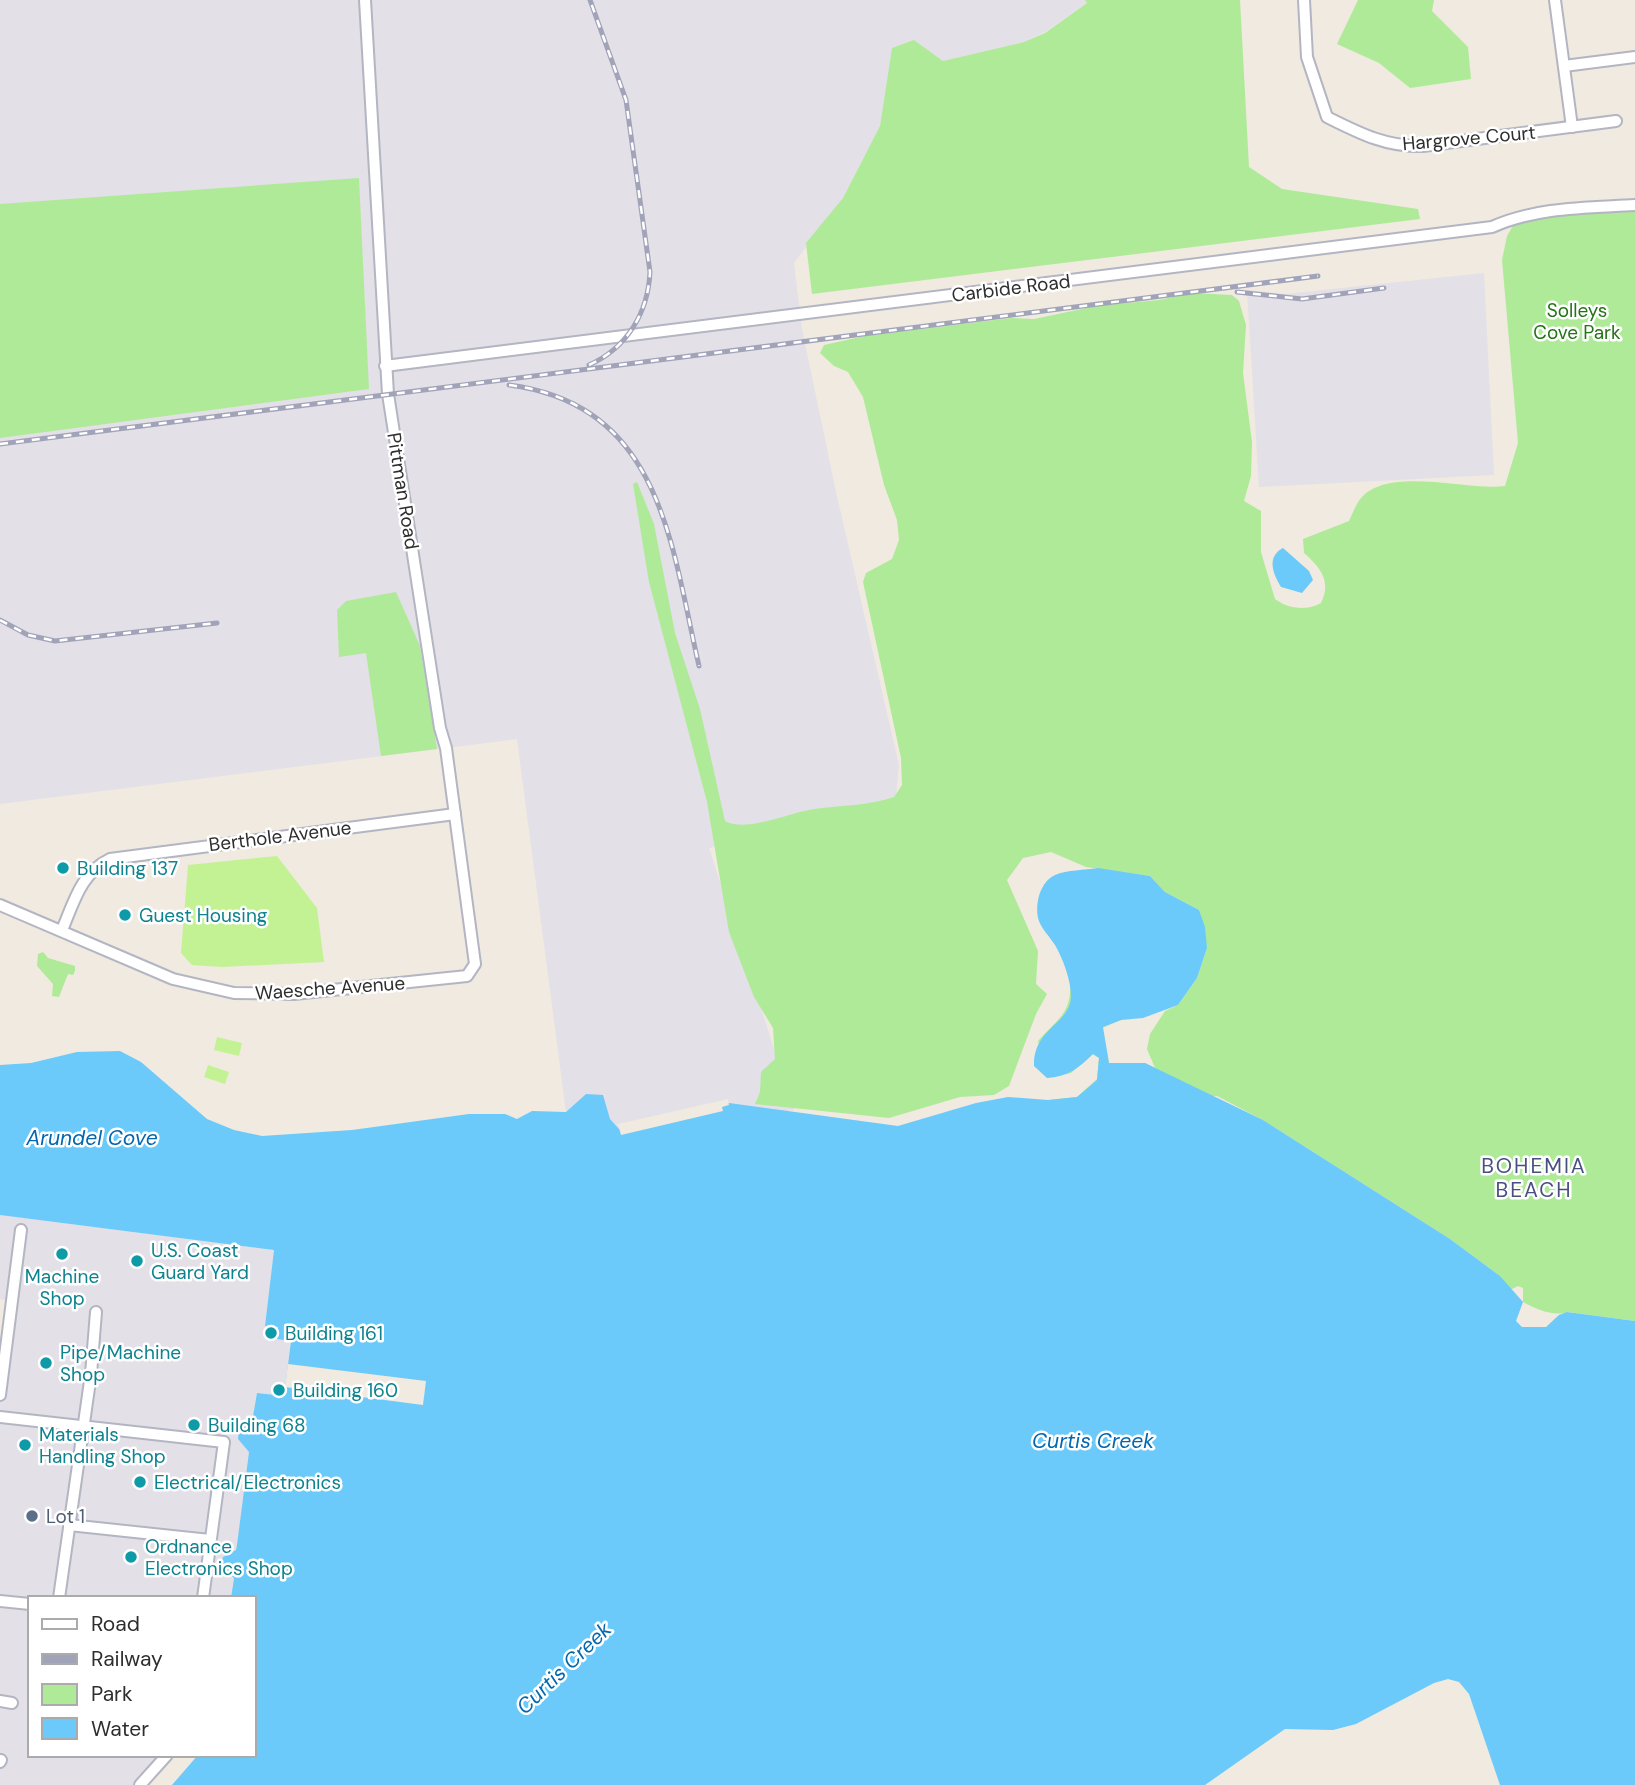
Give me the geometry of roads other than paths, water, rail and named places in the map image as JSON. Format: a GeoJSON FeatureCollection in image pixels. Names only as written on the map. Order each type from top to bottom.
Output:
{"type":"FeatureCollection","features":[{"type":"Feature","properties":{"kind":"street","name":"Pittman Road"},"geometry":{"type":"LineString","coordinates":[[365,0],[385,366],[395,446],[455,814],[475,964],[467,976]]}},
{"type":"Feature","properties":{"kind":"street","name":"Hargrove Court"},"geometry":{"type":"LineString","coordinates":[[1304,0],[1307,57],[1327,117],[1368,138],[1404,147],[1616,121]]}},
{"type":"Feature","properties":{"kind":"street"},"geometry":{"type":"LineString","coordinates":[[1555,0],[1572,127]]}},
{"type":"Feature","properties":{"kind":"street"},"geometry":{"type":"LineString","coordinates":[[1564,66],[1635,57]]}},
{"type":"Feature","properties":{"kind":"street","name":"Carbide Road"},"geometry":{"type":"LineString","coordinates":[[385,366],[1480,229],[1555,210],[1635,205]]}},
{"type":"Feature","properties":{"kind":"street","name":"Berthole Avenue"},"geometry":{"type":"LineString","coordinates":[[62,930],[83,881],[91,870],[110,859],[455,814]]}},
{"type":"Feature","properties":{"kind":"street","name":"Waesche Avenue"},"geometry":{"type":"LineString","coordinates":[[0,905],[173,979],[234,993],[294,994],[467,976]]}},
{"type":"Feature","properties":{"kind":"street"},"geometry":{"type":"LineString","coordinates":[[0,1395],[21,1230]]}},
{"type":"Feature","properties":{"kind":"street"},"geometry":{"type":"LineString","coordinates":[[59,1596],[84,1426],[96,1312]]}},
{"type":"Feature","properties":{"kind":"street"},"geometry":{"type":"LineString","coordinates":[[0,1417],[224,1442],[203,1596]]}},
{"type":"Feature","properties":{"kind":"street"},"geometry":{"type":"LineString","coordinates":[[69,1525],[210,1540]]}},
{"type":"Feature","properties":{"kind":"street"},"geometry":{"type":"LineString","coordinates":[[0,1601],[28,1605]]}},
{"type":"Feature","properties":{"kind":"street"},"geometry":{"type":"LineString","coordinates":[[0,1701],[12,1703]]}},
{"type":"Feature","properties":{"kind":"street"},"geometry":{"type":"LineString","coordinates":[[140,1785],[165,1757]]}},
{"type":"Feature","properties":{"kind":"water"},"geometry":{"type":"Polygon","coordinates":[[[1283,548],[1309,571],[1313,580],[1302,593],[1281,587],[1276,577],[1274,556],[1283,548]]]}},
{"type":"Feature","properties":{"kind":"water","name":"Curtis Creek"},"geometry":{"type":"Polygon","coordinates":[[[1098,868],[1150,876],[1165,892],[1199,910],[1205,927],[1207,948],[1197,978],[1178,1005],[1143,1018],[1121,1020],[1103,1027],[1109,1063],[1145,1063],[1263,1120],[1450,1239],[1500,1276],[1523,1302],[1516,1321],[1522,1327],[1546,1327],[1559,1315],[1567,1312],[1635,1321],[1635,1785],[1500,1785],[1469,1694],[1459,1682],[1448,1679],[1434,1683],[1356,1724],[1333,1730],[1285,1729],[1205,1785],[172,1785],[196,1757],[256,1757],[256,1596],[231,1596],[234,1578],[221,1566],[223,1557],[236,1550],[237,1545],[249,1452],[238,1439],[239,1430],[252,1422],[257,1393],[284,1396],[291,1341],[277,1339],[278,1327],[265,1326],[274,1250],[0,1215],[0,1065],[31,1063],[77,1052],[120,1051],[141,1062],[207,1119],[234,1130],[262,1136],[352,1130],[469,1114],[505,1114],[517,1119],[532,1111],[566,1112],[586,1094],[603,1095],[610,1119],[619,1129],[729,1103],[898,1126],[976,1103],[1008,1097],[1048,1100],[1077,1097],[1097,1080],[1099,1058],[1093,1054],[1072,1071],[1047,1078],[1034,1066],[1039,1043],[1065,1014],[1071,997],[1064,963],[1039,921],[1037,906],[1042,888],[1050,878],[1070,871],[1098,868]]]}},
{"type":"Feature","properties":{"kind":"railway"},"geometry":{"type":"LineString","coordinates":[[589,365],[614,349],[633,328],[645,301],[650,272],[626,100],[590,0]]}},
{"type":"Feature","properties":{"kind":"railway"},"geometry":{"type":"LineString","coordinates":[[0,444],[1318,276]]}},
{"type":"Feature","properties":{"kind":"railway"},"geometry":{"type":"LineString","coordinates":[[1237,292],[1302,299],[1384,288]]}},
{"type":"Feature","properties":{"kind":"railway"},"geometry":{"type":"LineString","coordinates":[[509,385],[560,398],[599,420],[629,451],[651,488],[667,529],[699,666]]}},
{"type":"Feature","properties":{"kind":"railway"},"geometry":{"type":"LineString","coordinates":[[0,620],[28,635],[55,641],[217,623]]}},
{"type":"Feature","properties":{"kind":"place","name":"Building 137"},"geometry":{"type":"Point","coordinates":[63,868]}},
{"type":"Feature","properties":{"kind":"place","name":"Guest Housing"},"geometry":{"type":"Point","coordinates":[125,915]}},
{"type":"Feature","properties":{"kind":"place","name":"Machine Shop"},"geometry":{"type":"Point","coordinates":[62,1254]}},
{"type":"Feature","properties":{"kind":"place","name":"U.S. Coast Guard Yard"},"geometry":{"type":"Point","coordinates":[137,1261]}},
{"type":"Feature","properties":{"kind":"place","name":"Building 161"},"geometry":{"type":"Point","coordinates":[271,1333]}},
{"type":"Feature","properties":{"kind":"place","name":"Pipe/Machine Shop"},"geometry":{"type":"Point","coordinates":[46,1363]}},
{"type":"Feature","properties":{"kind":"place","name":"Building 160"},"geometry":{"type":"Point","coordinates":[279,1390]}},
{"type":"Feature","properties":{"kind":"place","name":"Building 68"},"geometry":{"type":"Point","coordinates":[194,1425]}},
{"type":"Feature","properties":{"kind":"place","name":"Materials Handling Shop"},"geometry":{"type":"Point","coordinates":[25,1445]}},
{"type":"Feature","properties":{"kind":"place","name":"Electrical/Electronics"},"geometry":{"type":"Point","coordinates":[140,1482]}},
{"type":"Feature","properties":{"kind":"place","name":"Lot 1"},"geometry":{"type":"Point","coordinates":[32,1516]}},
{"type":"Feature","properties":{"kind":"place","name":"Ordnance Electronics Shop"},"geometry":{"type":"Point","coordinates":[131,1557]}},
{"type":"Feature","properties":{"kind":"district","name":"BOHEMIA BEACH"},"geometry":{"type":"Point","coordinates":[1534,1178]}},
{"type":"Feature","properties":{"kind":"park label","name":"Solleys Cove Park"},"geometry":{"type":"Point","coordinates":[1577,321]}},
{"type":"Feature","properties":{"kind":"water label","name":"Arundel Cove"},"geometry":{"type":"Point","coordinates":[92,1138]}}]}
